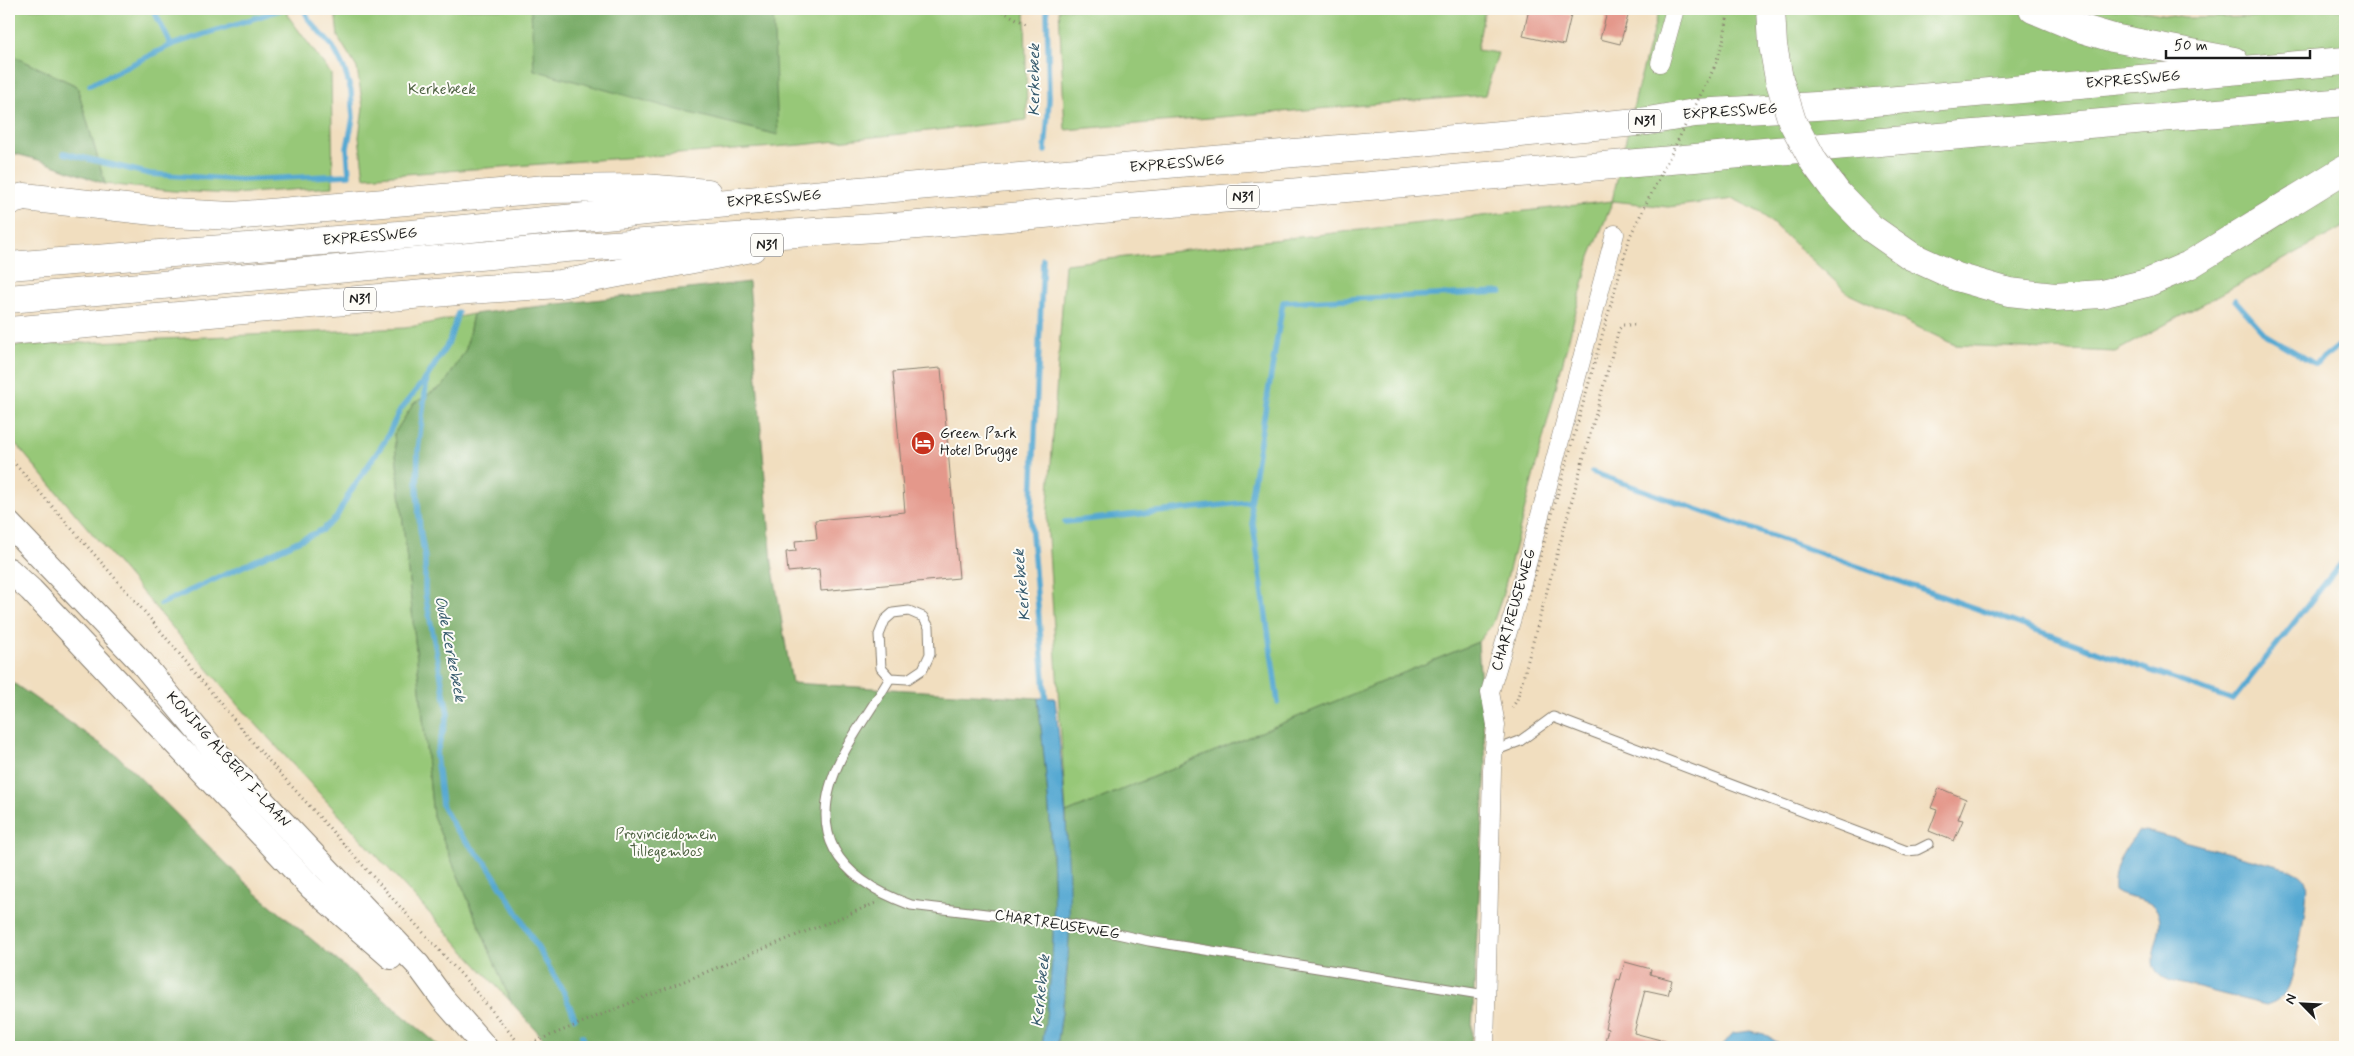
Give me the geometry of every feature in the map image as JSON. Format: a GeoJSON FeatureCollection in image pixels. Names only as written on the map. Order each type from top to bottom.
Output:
{"type":"FeatureCollection","features":[{"type":"Feature","properties":{"kind":"highway"},"geometry":{"type":"LineString","coordinates":[[1771,9],[1773,45],[1779,79],[1792,121],[1814,162],[1837,193],[1871,228],[1911,256],[1956,277],[2009,292],[2055,296],[2101,294],[2147,283],[2189,265],[2345,169]]}},
{"type":"Feature","properties":{"kind":"highway"},"geometry":{"type":"LineString","coordinates":[[2034,9],[2076,27],[2113,38],[2269,68]]}},
{"type":"Feature","properties":{"kind":"highway","name":"EXPRESSWEG"},"geometry":{"type":"LineString","coordinates":[[9,266],[411,234],[779,198],[1500,135],[1648,120],[1695,113],[1851,104],[2345,61]]}},
{"type":"Feature","properties":{"kind":"highway","name":"EXPRESSWEG"},"geometry":{"type":"LineString","coordinates":[[9,298],[566,248],[720,236],[825,232],[2345,102]]}},
{"type":"Feature","properties":{"kind":"highway","name":"N31"},"geometry":{"type":"LineString","coordinates":[[9,200],[24,197],[172,213],[233,216],[546,189],[644,188],[779,198]]}},
{"type":"Feature","properties":{"kind":"highway","name":"N31"},"geometry":{"type":"LineString","coordinates":[[9,331],[469,290],[560,284],[710,258],[825,232]]}},
{"type":"Feature","properties":{"kind":"main road","name":"KONING ALBERT I-LAAN"},"geometry":{"type":"LineString","coordinates":[[9,524],[142,663],[212,748],[418,964],[443,999],[485,1047]]}},
{"type":"Feature","properties":{"kind":"main road","name":"KONING ALBERT I-LAAN"},"geometry":{"type":"LineString","coordinates":[[9,570],[32,590],[312,888],[403,968],[443,999]]}},
{"type":"Feature","properties":{"kind":"street"},"geometry":{"type":"LineString","coordinates":[[1660,63],[1675,9]]}},
{"type":"Feature","properties":{"kind":"street","name":"CHARTREUSEWEG"},"geometry":{"type":"LineString","coordinates":[[1485,1047],[1496,725],[1490,692],[1520,588],[1615,234]]}},
{"type":"Feature","properties":{"kind":"lane"},"geometry":{"type":"LineString","coordinates":[[909,611],[923,617],[929,627],[930,654],[922,669],[908,679],[890,678],[881,668],[879,635],[885,620],[894,613],[909,611]]}},
{"type":"Feature","properties":{"kind":"lane","name":"CHARTREUSEWEG"},"geometry":{"type":"LineString","coordinates":[[890,678],[842,756],[829,790],[827,823],[832,848],[843,865],[866,884],[891,898],[911,905],[1077,925],[1149,941],[1486,995]]}},
{"type":"Feature","properties":{"kind":"lane"},"geometry":{"type":"LineString","coordinates":[[1494,751],[1520,741],[1553,717],[1907,851],[1917,850],[1929,844]]}},
{"type":"Feature","properties":{"kind":"path"},"geometry":{"type":"LineString","coordinates":[[998,9],[1028,24]]}},
{"type":"Feature","properties":{"kind":"path","name":"CHARTREUSEWEG"},"geometry":{"type":"LineString","coordinates":[[1528,600],[1630,236],[1714,68],[1723,42],[1730,9]]}},
{"type":"Feature","properties":{"kind":"path"},"geometry":{"type":"LineString","coordinates":[[1496,725],[1510,711],[1517,700],[1619,328],[1623,325],[1635,325]]}},
{"type":"Feature","properties":{"kind":"path"},"geometry":{"type":"LineString","coordinates":[[9,457],[143,610],[260,751],[466,980],[522,1047],[891,898]]}},
{"type":"Feature","properties":{"kind":"green space"},"geometry":{"type":"Polygon","coordinates":[[[9,9],[286,9],[288,16],[331,74],[333,187],[233,194],[173,191],[105,184],[77,86],[9,54],[9,9]]]}},
{"type":"Feature","properties":{"kind":"green space","name":"Kerkebeek"},"geometry":{"type":"Polygon","coordinates":[[[335,9],[1025,9],[1027,120],[801,145],[364,177],[359,137],[363,107],[357,68],[338,37],[335,9]]]}},
{"type":"Feature","properties":{"kind":"green space"},"geometry":{"type":"Polygon","coordinates":[[[531,9],[773,9],[778,135],[678,110],[534,70],[531,9]]]}},
{"type":"Feature","properties":{"kind":"green space"},"geometry":{"type":"Polygon","coordinates":[[[1059,9],[1485,9],[1477,50],[1498,53],[1485,95],[1065,130],[1059,9]]]}},
{"type":"Feature","properties":{"kind":"green space"},"geometry":{"type":"Polygon","coordinates":[[[1659,9],[2133,9],[2185,18],[2258,17],[2306,9],[2345,9],[2345,226],[2115,352],[1955,345],[1849,294],[1761,213],[1734,199],[1668,207],[1613,201],[1590,257],[1502,597],[1493,623],[1478,642],[1066,813],[1047,521],[1065,264],[1612,201],[1638,87],[1659,9]]]}},
{"type":"Feature","properties":{"kind":"green space"},"geometry":{"type":"Polygon","coordinates":[[[9,54],[77,86],[105,184],[42,161],[9,152],[9,54]]]}},
{"type":"Feature","properties":{"kind":"green space","name":"Provinciedomein Tillegembos"},"geometry":{"type":"Polygon","coordinates":[[[749,282],[772,563],[792,683],[1038,698],[1050,817],[1054,907],[1052,965],[1042,1047],[551,1047],[511,1002],[433,816],[394,434],[414,403],[444,385],[466,349],[473,314],[749,282]]]}},
{"type":"Feature","properties":{"kind":"green space"},"geometry":{"type":"Polygon","coordinates":[[[473,314],[466,349],[444,386],[414,403],[394,434],[433,816],[511,1002],[242,709],[9,436],[9,346],[405,328],[473,314]]]}},
{"type":"Feature","properties":{"kind":"green space"},"geometry":{"type":"Polygon","coordinates":[[[1478,642],[1486,763],[1471,1047],[1057,1047],[1066,985],[1069,938],[1066,813],[1478,642]]]}},
{"type":"Feature","properties":{"kind":"green space"},"geometry":{"type":"Polygon","coordinates":[[[9,680],[118,756],[256,893],[441,1047],[9,1047],[9,680]]]}},
{"type":"Feature","properties":{"kind":"water"},"geometry":{"type":"Polygon","coordinates":[[[1038,698],[1055,698],[1068,847],[1068,951],[1057,1047],[1042,1047],[1052,965],[1054,907],[1050,817],[1038,698]]]}},
{"type":"Feature","properties":{"kind":"water"},"geometry":{"type":"Polygon","coordinates":[[[2146,831],[2293,870],[2304,878],[2307,890],[2306,902],[2298,950],[2289,986],[2280,998],[2266,1005],[2170,981],[2159,975],[2154,967],[2153,958],[2160,928],[2160,918],[2156,909],[2148,902],[2124,896],[2114,891],[2115,874],[2120,859],[2138,832],[2146,831]]]}},
{"type":"Feature","properties":{"kind":"water"},"geometry":{"type":"Polygon","coordinates":[[[1750,1031],[1764,1034],[1785,1047],[1721,1047],[1733,1033],[1750,1031]]]}},
{"type":"Feature","properties":{"kind":"building"},"geometry":{"type":"Polygon","coordinates":[[[1529,9],[1545,9],[1571,15],[1564,45],[1523,36],[1529,9]]]}},
{"type":"Feature","properties":{"kind":"building"},"geometry":{"type":"Polygon","coordinates":[[[1608,9],[1630,9],[1620,44],[1600,39],[1608,9]]]}},
{"type":"Feature","properties":{"kind":"building","name":"Green Park Hotel Brugge"},"geometry":{"type":"Polygon","coordinates":[[[941,368],[959,578],[821,591],[819,569],[788,572],[786,552],[796,551],[795,541],[817,539],[815,520],[905,512],[893,372],[941,368]]]}},
{"type":"Feature","properties":{"kind":"building"},"geometry":{"type":"Polygon","coordinates":[[[1939,788],[1966,799],[1958,819],[1963,820],[1954,841],[1929,831],[1937,810],[1931,808],[1939,788]]]}},
{"type":"Feature","properties":{"kind":"building"},"geometry":{"type":"Polygon","coordinates":[[[1625,962],[1651,969],[1650,974],[1672,980],[1668,995],[1645,990],[1634,1033],[1668,1042],[1667,1047],[1613,1047],[1604,1045],[1608,1029],[1605,1028],[1617,979],[1620,980],[1625,962]]]}},
{"type":"Feature","properties":{"kind":"waterway"},"geometry":{"type":"LineString","coordinates":[[153,9],[171,45]]}},
{"type":"Feature","properties":{"kind":"waterway"},"geometry":{"type":"LineString","coordinates":[[90,85],[171,45],[283,9]]}},
{"type":"Feature","properties":{"kind":"waterway"},"geometry":{"type":"LineString","coordinates":[[64,153],[150,174],[241,180],[349,175],[347,148],[353,118],[351,91],[344,68],[333,47],[309,20],[304,9]]}},
{"type":"Feature","properties":{"kind":"waterway","name":"Kerkebeek"},"geometry":{"type":"LineString","coordinates":[[1045,151],[1049,100],[1047,9]]}},
{"type":"Feature","properties":{"kind":"waterway","name":"Kerkebeek"},"geometry":{"type":"LineString","coordinates":[[1043,259],[1031,522],[1046,704]]}},
{"type":"Feature","properties":{"kind":"waterway"},"geometry":{"type":"LineString","coordinates":[[1278,702],[1250,502],[1283,302],[1501,292]]}},
{"type":"Feature","properties":{"kind":"waterway"},"geometry":{"type":"LineString","coordinates":[[2235,300],[2266,335],[2315,364],[2338,346],[2345,351]]}},
{"type":"Feature","properties":{"kind":"waterway","name":"Oude Kerkebeek"},"geometry":{"type":"LineString","coordinates":[[458,313],[449,342],[427,377],[418,451],[417,489],[420,529],[425,558],[425,593],[448,714],[436,755],[442,805],[456,830],[486,863],[514,907],[564,993],[575,1018]]}},
{"type":"Feature","properties":{"kind":"waterway"},"geometry":{"type":"LineString","coordinates":[[161,604],[322,530],[336,518],[350,492],[385,441],[400,410],[427,377]]}},
{"type":"Feature","properties":{"kind":"waterway"},"geometry":{"type":"LineString","coordinates":[[1592,472],[2233,700],[2345,558]]}},
{"type":"Feature","properties":{"kind":"waterway"},"geometry":{"type":"LineString","coordinates":[[1065,522],[1250,502]]}},
{"type":"Feature","properties":{"kind":"waterway"},"geometry":{"type":"LineString","coordinates":[[582,1036],[587,1047]]}},
{"type":"Feature","properties":{"kind":"place","name":"Green Park Hotel Brugge"},"geometry":{"type":"Point","coordinates":[923,443]}}]}
